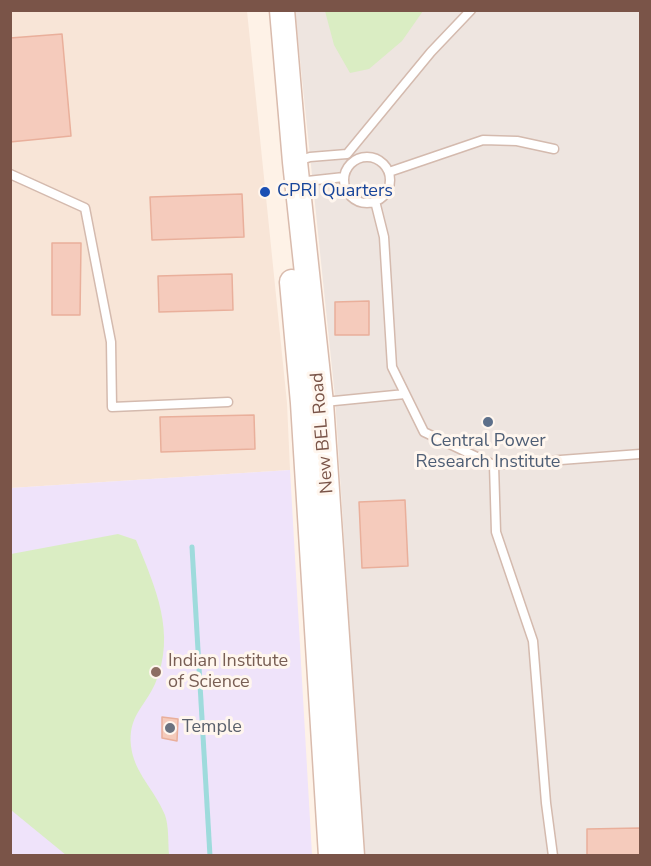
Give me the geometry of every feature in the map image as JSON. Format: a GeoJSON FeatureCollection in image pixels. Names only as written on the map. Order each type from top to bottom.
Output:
{"type":"FeatureCollection","features":[{"type":"Feature","properties":{"kind":"main road","name":"New BEL Road"},"geometry":{"type":"LineString","coordinates":[[270,10],[312,403],[352,855]]}},
{"type":"Feature","properties":{"kind":"main road","name":"New BEL Road"},"geometry":{"type":"LineString","coordinates":[[282,10],[312,403]]}},
{"type":"Feature","properties":{"kind":"main road"},"geometry":{"type":"LineString","coordinates":[[312,403],[331,855]]}},
{"type":"Feature","properties":{"kind":"lane"},"geometry":{"type":"LineString","coordinates":[[296,172],[310,157],[347,154],[431,52],[471,10]]}},
{"type":"Feature","properties":{"kind":"lane"},"geometry":{"type":"LineString","coordinates":[[389,172],[483,140],[517,141],[554,148]]}},
{"type":"Feature","properties":{"kind":"lane"},"geometry":{"type":"LineString","coordinates":[[364,157],[379,160],[389,172],[389,186],[381,198],[375,201],[367,203],[352,198],[344,185],[344,177],[351,163],[364,157]]}},
{"type":"Feature","properties":{"kind":"lane"},"geometry":{"type":"LineString","coordinates":[[296,172],[344,177]]}},
{"type":"Feature","properties":{"kind":"lane"},"geometry":{"type":"LineString","coordinates":[[10,174],[86,208],[111,342],[112,407],[228,402]]}},
{"type":"Feature","properties":{"kind":"lane"},"geometry":{"type":"LineString","coordinates":[[375,201],[384,237],[392,367],[424,432],[494,465],[640,454]]}},
{"type":"Feature","properties":{"kind":"lane"},"geometry":{"type":"LineString","coordinates":[[312,403],[405,394]]}},
{"type":"Feature","properties":{"kind":"lane"},"geometry":{"type":"LineString","coordinates":[[494,465],[496,532],[533,641],[546,803],[553,855]]}},
{"type":"Feature","properties":{"kind":"shaded area"},"geometry":{"type":"Polygon","coordinates":[[[11,11],[247,11],[287,403],[290,470],[11,488],[11,11]]]}},
{"type":"Feature","properties":{"kind":"shaded area","name":"Central Power Research Institute"},"geometry":{"type":"Polygon","coordinates":[[[295,11],[640,11],[640,855],[364,855],[335,397],[295,11]]]}},
{"type":"Feature","properties":{"kind":"shaded area","name":"Indian Institute of Science"},"geometry":{"type":"Polygon","coordinates":[[[290,470],[312,855],[11,856],[11,488],[290,470]]]}},
{"type":"Feature","properties":{"kind":"green space"},"geometry":{"type":"Polygon","coordinates":[[[325,10],[423,11],[402,41],[369,69],[350,73],[334,45],[325,10]]]}},
{"type":"Feature","properties":{"kind":"green space"},"geometry":{"type":"Polygon","coordinates":[[[118,534],[136,540],[156,593],[164,628],[161,665],[155,684],[134,720],[131,746],[136,765],[165,815],[169,855],[66,855],[11,810],[11,554],[118,534]]]}},
{"type":"Feature","properties":{"kind":"building"},"geometry":{"type":"Polygon","coordinates":[[[62,34],[71,136],[10,142],[10,38],[62,34]]]}},
{"type":"Feature","properties":{"kind":"building"},"geometry":{"type":"Polygon","coordinates":[[[242,194],[244,237],[152,240],[150,197],[242,194]]]}},
{"type":"Feature","properties":{"kind":"building"},"geometry":{"type":"Polygon","coordinates":[[[52,243],[81,243],[80,315],[52,315],[52,243]]]}},
{"type":"Feature","properties":{"kind":"building"},"geometry":{"type":"Polygon","coordinates":[[[232,274],[233,310],[159,312],[158,276],[232,274]]]}},
{"type":"Feature","properties":{"kind":"building"},"geometry":{"type":"Polygon","coordinates":[[[369,301],[369,335],[335,335],[335,302],[369,301]]]}},
{"type":"Feature","properties":{"kind":"building"},"geometry":{"type":"Polygon","coordinates":[[[254,415],[255,449],[161,452],[160,417],[254,415]]]}},
{"type":"Feature","properties":{"kind":"building"},"geometry":{"type":"Polygon","coordinates":[[[405,500],[408,566],[362,568],[359,502],[405,500]]]}},
{"type":"Feature","properties":{"kind":"building","name":"Temple"},"geometry":{"type":"Polygon","coordinates":[[[162,717],[178,719],[177,741],[162,738],[162,717]]]}},
{"type":"Feature","properties":{"kind":"building"},"geometry":{"type":"Polygon","coordinates":[[[640,828],[640,855],[587,855],[587,829],[640,828]]]}},
{"type":"Feature","properties":{"kind":"waterway"},"geometry":{"type":"LineString","coordinates":[[192,547],[210,856]]}},
{"type":"Feature","properties":{"kind":"place","name":"CPRI Quarters"},"geometry":{"type":"Point","coordinates":[265,192]}},
{"type":"Feature","properties":{"kind":"place","name":"Central Power Research Institute"},"geometry":{"type":"Point","coordinates":[488,422]}},
{"type":"Feature","properties":{"kind":"place","name":"Indian Institute of Science"},"geometry":{"type":"Point","coordinates":[156,672]}},
{"type":"Feature","properties":{"kind":"place","name":"Temple"},"geometry":{"type":"Point","coordinates":[170,728]}}]}
